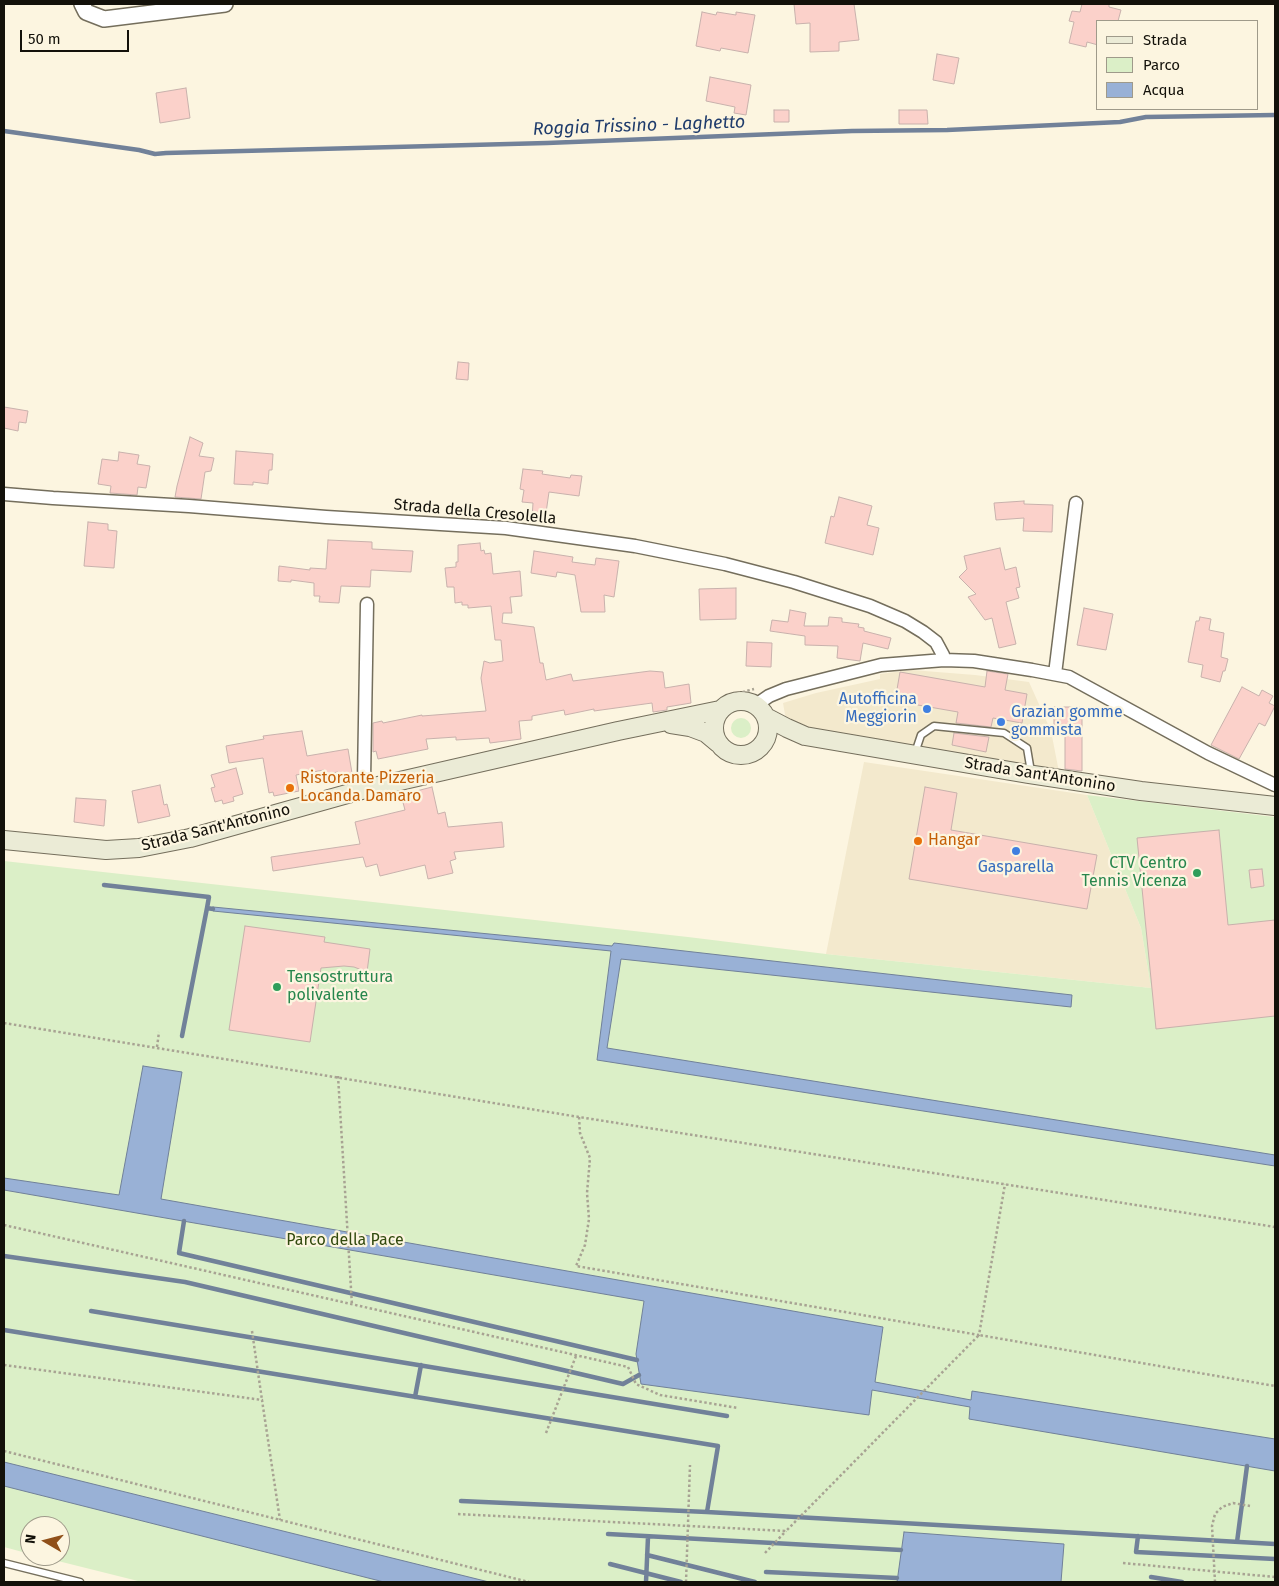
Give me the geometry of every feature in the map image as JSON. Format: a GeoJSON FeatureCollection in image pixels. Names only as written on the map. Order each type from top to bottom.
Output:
{"type":"FeatureCollection","features":[{"type":"Feature","properties":{"kind":"main road","name":"Strada Sant'Antonino"},"geometry":{"type":"LineString","coordinates":[[4,840],[106,850],[139,848],[190,838],[366,789],[618,731],[720,710],[726,705],[741,701],[749,702],[787,728],[805,736],[1141,791],[1275,806]]}},
{"type":"Feature","properties":{"kind":"main road"},"geometry":{"type":"LineString","coordinates":[[718,743],[714,726],[720,710]]}},
{"type":"Feature","properties":{"kind":"main road"},"geometry":{"type":"LineString","coordinates":[[759,749],[768,734],[768,726],[761,711]]}},
{"type":"Feature","properties":{"kind":"main road","name":"Strada Sant'Antonino"},"geometry":{"type":"LineString","coordinates":[[663,722],[690,727],[706,733],[724,750],[742,755],[783,740],[805,736]]}},
{"type":"Feature","properties":{"kind":"street"},"geometry":{"type":"LineString","coordinates":[[82,4],[86,12],[104,19],[225,4]]}},
{"type":"Feature","properties":{"kind":"street","name":"Strada della Cresolella"},"geometry":{"type":"LineString","coordinates":[[4,494],[189,506],[326,518],[506,528],[635,546],[725,564],[794,582],[870,606],[904,621],[923,632],[936,642],[944,660]]}},
{"type":"Feature","properties":{"kind":"street"},"geometry":{"type":"LineString","coordinates":[[1055,674],[1076,503]]}},
{"type":"Feature","properties":{"kind":"street"},"geometry":{"type":"LineString","coordinates":[[366,789],[364,780],[368,604]]}},
{"type":"Feature","properties":{"kind":"street"},"geometry":{"type":"LineString","coordinates":[[761,711],[769,696],[786,689],[881,665],[944,660],[1032,670],[1069,677],[1208,753],[1275,785]]}},
{"type":"Feature","properties":{"kind":"lane"},"geometry":{"type":"LineString","coordinates":[[915,755],[921,735],[934,726],[1004,733],[1027,748],[1030,766],[1028,774]]}},
{"type":"Feature","properties":{"kind":"lane"},"geometry":{"type":"LineString","coordinates":[[4,1563],[80,1582]]}},
{"type":"Feature","properties":{"kind":"path"},"geometry":{"type":"LineString","coordinates":[[4,1022],[324,1072],[338,1076],[579,1116],[1275,1227]]}},
{"type":"Feature","properties":{"kind":"path"},"geometry":{"type":"LineString","coordinates":[[157,1047],[159,1032]]}},
{"type":"Feature","properties":{"kind":"path"},"geometry":{"type":"LineString","coordinates":[[338,1076],[352,1305]]}},
{"type":"Feature","properties":{"kind":"path"},"geometry":{"type":"LineString","coordinates":[[579,1116],[580,1133],[590,1158],[587,1193],[590,1219],[585,1245],[576,1266],[1275,1386]]}},
{"type":"Feature","properties":{"kind":"path"},"geometry":{"type":"LineString","coordinates":[[765,1553],[979,1335],[1005,1184]]}},
{"type":"Feature","properties":{"kind":"path"},"geometry":{"type":"LineString","coordinates":[[4,1224],[628,1368],[635,1382],[660,1395],[738,1408]]}},
{"type":"Feature","properties":{"kind":"path"},"geometry":{"type":"LineString","coordinates":[[252,1331],[280,1520]]}},
{"type":"Feature","properties":{"kind":"path"},"geometry":{"type":"LineString","coordinates":[[546,1433],[576,1356]]}},
{"type":"Feature","properties":{"kind":"path"},"geometry":{"type":"LineString","coordinates":[[4,1365],[262,1400]]}},
{"type":"Feature","properties":{"kind":"path"},"geometry":{"type":"LineString","coordinates":[[4,1451],[529,1582]]}},
{"type":"Feature","properties":{"kind":"path"},"geometry":{"type":"LineString","coordinates":[[686,1582],[690,1465]]}},
{"type":"Feature","properties":{"kind":"path"},"geometry":{"type":"LineString","coordinates":[[1215,1582],[1212,1526],[1215,1514],[1222,1507],[1233,1503],[1250,1506]]}},
{"type":"Feature","properties":{"kind":"path"},"geometry":{"type":"LineString","coordinates":[[458,1514],[786,1531]]}},
{"type":"Feature","properties":{"kind":"path"},"geometry":{"type":"LineString","coordinates":[[1123,1563],[1275,1577]]}},
{"type":"Feature","properties":{"kind":"shaded area"},"geometry":{"type":"Polygon","coordinates":[[[912,670],[1029,682],[1051,731],[1059,772],[787,726],[783,703],[816,693],[880,679],[880,674],[912,670]]]}},
{"type":"Feature","properties":{"kind":"shaded area"},"geometry":{"type":"Polygon","coordinates":[[[864,762],[1087,795],[1141,928],[1151,988],[826,954],[864,762]]]}},
{"type":"Feature","properties":{"kind":"green space"},"geometry":{"type":"Polygon","coordinates":[[[741,718],[748,721],[751,728],[748,735],[741,738],[734,735],[731,728],[734,721],[741,718]]]}},
{"type":"Feature","properties":{"kind":"green space","name":"Parco della Pace"},"geometry":{"type":"Polygon","coordinates":[[[1087,795],[1275,817],[1275,1582],[142,1582],[70,1564],[70,1516],[20,1516],[20,1551],[4,1547],[4,861],[826,954],[1151,988],[1141,928],[1087,795]]]}},
{"type":"Feature","properties":{"kind":"water"},"geometry":{"type":"Polygon","coordinates":[[[213,907],[612,946],[614,943],[1072,995],[1071,1007],[621,959],[607,1048],[1275,1155],[1275,1166],[597,1060],[611,951],[213,911],[213,907]]]}},
{"type":"Feature","properties":{"kind":"water"},"geometry":{"type":"Polygon","coordinates":[[[143,1066],[182,1072],[161,1199],[883,1327],[875,1382],[971,1400],[972,1391],[1275,1439],[1275,1471],[969,1419],[970,1407],[872,1390],[869,1415],[641,1384],[636,1354],[644,1301],[4,1190],[4,1178],[119,1195],[143,1066]]]}},
{"type":"Feature","properties":{"kind":"water"},"geometry":{"type":"Polygon","coordinates":[[[4,1462],[489,1582],[384,1582],[4,1486],[4,1462]]]}},
{"type":"Feature","properties":{"kind":"water"},"geometry":{"type":"Polygon","coordinates":[[[904,1532],[1064,1544],[1061,1582],[897,1582],[904,1532]]]}},
{"type":"Feature","properties":{"kind":"building"},"geometry":{"type":"Polygon","coordinates":[[[794,4],[854,4],[859,40],[839,42],[839,51],[810,52],[810,23],[796,24],[794,4]]]}},
{"type":"Feature","properties":{"kind":"building"},"geometry":{"type":"Polygon","coordinates":[[[1082,4],[1109,4],[1109,7],[1121,10],[1118,20],[1096,20],[1096,44],[1087,42],[1086,47],[1069,43],[1074,22],[1069,21],[1072,11],[1080,12],[1082,4]]]}},
{"type":"Feature","properties":{"kind":"building"},"geometry":{"type":"Polygon","coordinates":[[[702,12],[716,15],[717,12],[736,15],[736,12],[755,15],[748,53],[721,48],[720,51],[696,46],[702,12]]]}},
{"type":"Feature","properties":{"kind":"building"},"geometry":{"type":"Polygon","coordinates":[[[937,54],[959,58],[954,84],[933,80],[937,54]]]}},
{"type":"Feature","properties":{"kind":"building"},"geometry":{"type":"Polygon","coordinates":[[[710,77],[751,85],[746,115],[734,113],[735,107],[706,101],[710,77]]]}},
{"type":"Feature","properties":{"kind":"building"},"geometry":{"type":"Polygon","coordinates":[[[186,88],[190,118],[160,123],[156,93],[186,88]]]}},
{"type":"Feature","properties":{"kind":"building"},"geometry":{"type":"Polygon","coordinates":[[[774,110],[789,110],[789,122],[774,122],[774,110]]]}},
{"type":"Feature","properties":{"kind":"building"},"geometry":{"type":"Polygon","coordinates":[[[899,110],[927,110],[928,124],[899,124],[899,110]]]}},
{"type":"Feature","properties":{"kind":"building"},"geometry":{"type":"Polygon","coordinates":[[[458,362],[469,363],[468,380],[456,379],[458,362]]]}},
{"type":"Feature","properties":{"kind":"building"},"geometry":{"type":"Polygon","coordinates":[[[4,407],[28,411],[26,423],[19,422],[18,431],[4,428],[4,407]]]}},
{"type":"Feature","properties":{"kind":"building"},"geometry":{"type":"Polygon","coordinates":[[[190,437],[203,443],[199,456],[214,458],[211,471],[205,472],[201,499],[175,497],[190,437]]]}},
{"type":"Feature","properties":{"kind":"building"},"geometry":{"type":"Polygon","coordinates":[[[236,451],[273,454],[272,470],[269,470],[268,484],[253,482],[253,485],[234,484],[236,451]]]}},
{"type":"Feature","properties":{"kind":"building"},"geometry":{"type":"Polygon","coordinates":[[[119,452],[139,455],[137,464],[150,466],[146,488],[138,487],[137,495],[110,493],[111,486],[98,484],[102,459],[118,461],[119,452]]]}},
{"type":"Feature","properties":{"kind":"building"},"geometry":{"type":"Polygon","coordinates":[[[523,469],[543,471],[542,474],[570,478],[571,475],[582,476],[579,496],[549,492],[545,520],[532,518],[533,503],[522,502],[524,490],[520,489],[523,469]]]}},
{"type":"Feature","properties":{"kind":"building"},"geometry":{"type":"Polygon","coordinates":[[[839,497],[872,506],[867,525],[879,528],[873,555],[825,543],[831,516],[834,517],[839,497]]]}},
{"type":"Feature","properties":{"kind":"building"},"geometry":{"type":"Polygon","coordinates":[[[1024,501],[1024,504],[1053,505],[1052,532],[1023,531],[1024,518],[996,520],[994,503],[1024,501]]]}},
{"type":"Feature","properties":{"kind":"building"},"geometry":{"type":"Polygon","coordinates":[[[88,522],[108,524],[108,530],[117,531],[114,568],[84,566],[88,522]]]}},
{"type":"Feature","properties":{"kind":"building"},"geometry":{"type":"Polygon","coordinates":[[[328,540],[372,542],[372,549],[413,551],[411,572],[371,570],[370,587],[341,586],[339,603],[319,602],[320,596],[314,596],[314,583],[291,580],[291,582],[278,581],[279,566],[310,570],[310,568],[326,569],[328,540]]]}},
{"type":"Feature","properties":{"kind":"building"},"geometry":{"type":"Polygon","coordinates":[[[480,543],[481,551],[484,550],[485,554],[491,553],[493,574],[520,571],[522,596],[510,597],[512,613],[503,613],[502,623],[534,627],[540,663],[543,663],[546,680],[571,674],[573,681],[650,671],[663,672],[665,688],[689,684],[691,703],[667,707],[667,710],[653,712],[652,703],[594,711],[594,709],[565,715],[564,710],[532,716],[532,720],[519,721],[521,739],[490,743],[489,738],[456,740],[456,737],[426,739],[428,749],[378,759],[376,751],[373,752],[373,723],[382,721],[383,723],[422,715],[486,711],[481,678],[484,661],[490,663],[503,661],[501,640],[495,640],[491,606],[468,608],[468,605],[462,605],[462,602],[455,603],[454,587],[447,587],[445,568],[456,567],[456,562],[458,562],[458,545],[480,543]]]}},
{"type":"Feature","properties":{"kind":"building"},"geometry":{"type":"Polygon","coordinates":[[[1000,548],[1005,570],[1016,567],[1020,587],[1016,588],[1019,598],[1006,602],[1016,644],[999,648],[992,618],[985,620],[968,597],[976,594],[959,577],[967,569],[964,556],[1000,548]]]}},
{"type":"Feature","properties":{"kind":"building"},"geometry":{"type":"Polygon","coordinates":[[[534,551],[573,557],[572,562],[595,565],[596,558],[619,561],[614,597],[604,595],[605,612],[581,612],[575,575],[557,572],[556,577],[531,573],[534,551]]]}},
{"type":"Feature","properties":{"kind":"building"},"geometry":{"type":"Polygon","coordinates":[[[736,588],[736,619],[700,620],[699,589],[736,588]]]}},
{"type":"Feature","properties":{"kind":"building"},"geometry":{"type":"Polygon","coordinates":[[[1084,608],[1113,614],[1106,650],[1077,645],[1084,608]]]}},
{"type":"Feature","properties":{"kind":"building"},"geometry":{"type":"Polygon","coordinates":[[[790,610],[806,613],[804,626],[828,626],[829,617],[842,618],[842,622],[859,624],[858,627],[864,628],[864,631],[891,638],[888,649],[863,643],[860,661],[837,658],[838,646],[805,645],[805,636],[770,631],[772,620],[788,622],[790,610]]]}},
{"type":"Feature","properties":{"kind":"building"},"geometry":{"type":"Polygon","coordinates":[[[1200,617],[1211,619],[1209,630],[1224,633],[1221,657],[1228,659],[1220,682],[1201,677],[1203,665],[1188,662],[1196,621],[1199,621],[1200,617]]]}},
{"type":"Feature","properties":{"kind":"building"},"geometry":{"type":"Polygon","coordinates":[[[747,642],[772,643],[771,667],[746,666],[747,642]]]}},
{"type":"Feature","properties":{"kind":"building"},"geometry":{"type":"Polygon","coordinates":[[[987,671],[1008,674],[1005,690],[1027,694],[1022,723],[993,718],[991,727],[956,723],[958,712],[895,701],[900,672],[985,687],[987,671]]]}},
{"type":"Feature","properties":{"kind":"building"},"geometry":{"type":"Polygon","coordinates":[[[1242,687],[1259,696],[1262,690],[1273,696],[1269,703],[1275,706],[1265,726],[1259,723],[1239,759],[1211,745],[1242,687]]]}},
{"type":"Feature","properties":{"kind":"building"},"geometry":{"type":"Polygon","coordinates":[[[1054,707],[1082,707],[1082,771],[1065,769],[1065,727],[1054,727],[1054,707]]]}},
{"type":"Feature","properties":{"kind":"building"},"geometry":{"type":"Polygon","coordinates":[[[302,731],[307,756],[348,749],[352,773],[339,776],[338,772],[325,774],[324,770],[296,775],[299,791],[274,796],[273,792],[269,793],[263,758],[229,763],[226,746],[264,739],[263,736],[302,731]]]}},
{"type":"Feature","properties":{"kind":"building"},"geometry":{"type":"Polygon","coordinates":[[[954,733],[989,737],[986,752],[952,745],[954,733]]]}},
{"type":"Feature","properties":{"kind":"building"},"geometry":{"type":"Polygon","coordinates":[[[236,768],[243,794],[233,797],[234,801],[223,804],[222,800],[215,802],[211,788],[215,787],[211,775],[236,768]]]}},
{"type":"Feature","properties":{"kind":"building"},"geometry":{"type":"Polygon","coordinates":[[[160,785],[164,805],[167,804],[170,816],[138,823],[132,791],[160,785]]]}},
{"type":"Feature","properties":{"kind":"building"},"geometry":{"type":"Polygon","coordinates":[[[432,787],[438,814],[445,812],[448,827],[502,822],[504,847],[454,852],[456,859],[450,861],[453,873],[428,879],[425,865],[380,876],[377,864],[366,867],[363,857],[273,871],[271,857],[360,844],[355,822],[405,810],[401,795],[432,787]]]}},
{"type":"Feature","properties":{"kind":"building"},"geometry":{"type":"Polygon","coordinates":[[[925,787],[957,793],[951,830],[1097,855],[1087,909],[909,879],[925,787]]]}},
{"type":"Feature","properties":{"kind":"building"},"geometry":{"type":"Polygon","coordinates":[[[76,798],[106,800],[104,826],[74,822],[76,798]]]}},
{"type":"Feature","properties":{"kind":"building","name":"CTV Centro Tennis Vicenza"},"geometry":{"type":"Polygon","coordinates":[[[1219,830],[1228,925],[1275,920],[1275,1016],[1156,1029],[1137,838],[1219,830]]]}},
{"type":"Feature","properties":{"kind":"building"},"geometry":{"type":"Polygon","coordinates":[[[1262,869],[1264,886],[1251,888],[1249,870],[1262,869]]]}},
{"type":"Feature","properties":{"kind":"building","name":"Tensostruttura polivalente"},"geometry":{"type":"Polygon","coordinates":[[[245,926],[325,937],[324,942],[370,949],[367,972],[354,967],[344,966],[321,968],[310,1042],[229,1030],[245,926]]]}},
{"type":"Feature","properties":{"kind":"waterway","name":"Roggia Trissino - Laghetto"},"geometry":{"type":"LineString","coordinates":[[4,131],[139,150],[155,154],[547,143],[852,131],[947,130],[1120,122],[1146,117],[1275,115]]}},
{"type":"Feature","properties":{"kind":"waterway"},"geometry":{"type":"LineString","coordinates":[[104,885],[209,897],[207,908],[213,909]]}},
{"type":"Feature","properties":{"kind":"waterway"},"geometry":{"type":"LineString","coordinates":[[182,1036],[207,908]]}},
{"type":"Feature","properties":{"kind":"waterway"},"geometry":{"type":"LineString","coordinates":[[184,1221],[179,1253],[637,1360]]}},
{"type":"Feature","properties":{"kind":"waterway"},"geometry":{"type":"LineString","coordinates":[[4,1256],[185,1282],[623,1384],[639,1375]]}},
{"type":"Feature","properties":{"kind":"waterway"},"geometry":{"type":"LineString","coordinates":[[91,1311],[727,1416]]}},
{"type":"Feature","properties":{"kind":"waterway"},"geometry":{"type":"LineString","coordinates":[[4,1330],[718,1446],[707,1512],[1275,1544]]}},
{"type":"Feature","properties":{"kind":"waterway"},"geometry":{"type":"LineString","coordinates":[[415,1397],[421,1365]]}},
{"type":"Feature","properties":{"kind":"waterway"},"geometry":{"type":"LineString","coordinates":[[1237,1542],[1247,1466]]}},
{"type":"Feature","properties":{"kind":"waterway"},"geometry":{"type":"LineString","coordinates":[[461,1501],[707,1512]]}},
{"type":"Feature","properties":{"kind":"waterway"},"geometry":{"type":"LineString","coordinates":[[608,1534],[901,1550]]}},
{"type":"Feature","properties":{"kind":"waterway"},"geometry":{"type":"LineString","coordinates":[[1138,1536],[1136,1552],[1275,1559]]}},
{"type":"Feature","properties":{"kind":"waterway"},"geometry":{"type":"LineString","coordinates":[[646,1582],[648,1537]]}},
{"type":"Feature","properties":{"kind":"waterway"},"geometry":{"type":"LineString","coordinates":[[647,1555],[755,1582]]}},
{"type":"Feature","properties":{"kind":"waterway"},"geometry":{"type":"LineString","coordinates":[[610,1564],[681,1582]]}},
{"type":"Feature","properties":{"kind":"waterway"},"geometry":{"type":"LineString","coordinates":[[766,1572],[897,1578]]}},
{"type":"Feature","properties":{"kind":"waterway"},"geometry":{"type":"LineString","coordinates":[[1151,1577],[1182,1582]]}},
{"type":"Feature","properties":{"kind":"place","name":"Autofficina Meggiorin"},"geometry":{"type":"Point","coordinates":[927,709]}},
{"type":"Feature","properties":{"kind":"place","name":"Grazian gomme gommista"},"geometry":{"type":"Point","coordinates":[1001,722]}},
{"type":"Feature","properties":{"kind":"place","name":"Ristorante Pizzeria Locanda Damaro"},"geometry":{"type":"Point","coordinates":[290,788]}},
{"type":"Feature","properties":{"kind":"place","name":"Hangar"},"geometry":{"type":"Point","coordinates":[918,841]}},
{"type":"Feature","properties":{"kind":"place","name":"Gasparella"},"geometry":{"type":"Point","coordinates":[1016,851]}},
{"type":"Feature","properties":{"kind":"place","name":"CTV Centro Tennis Vicenza"},"geometry":{"type":"Point","coordinates":[1197,873]}},
{"type":"Feature","properties":{"kind":"place","name":"Tensostruttura polivalente"},"geometry":{"type":"Point","coordinates":[277,987]}}]}
